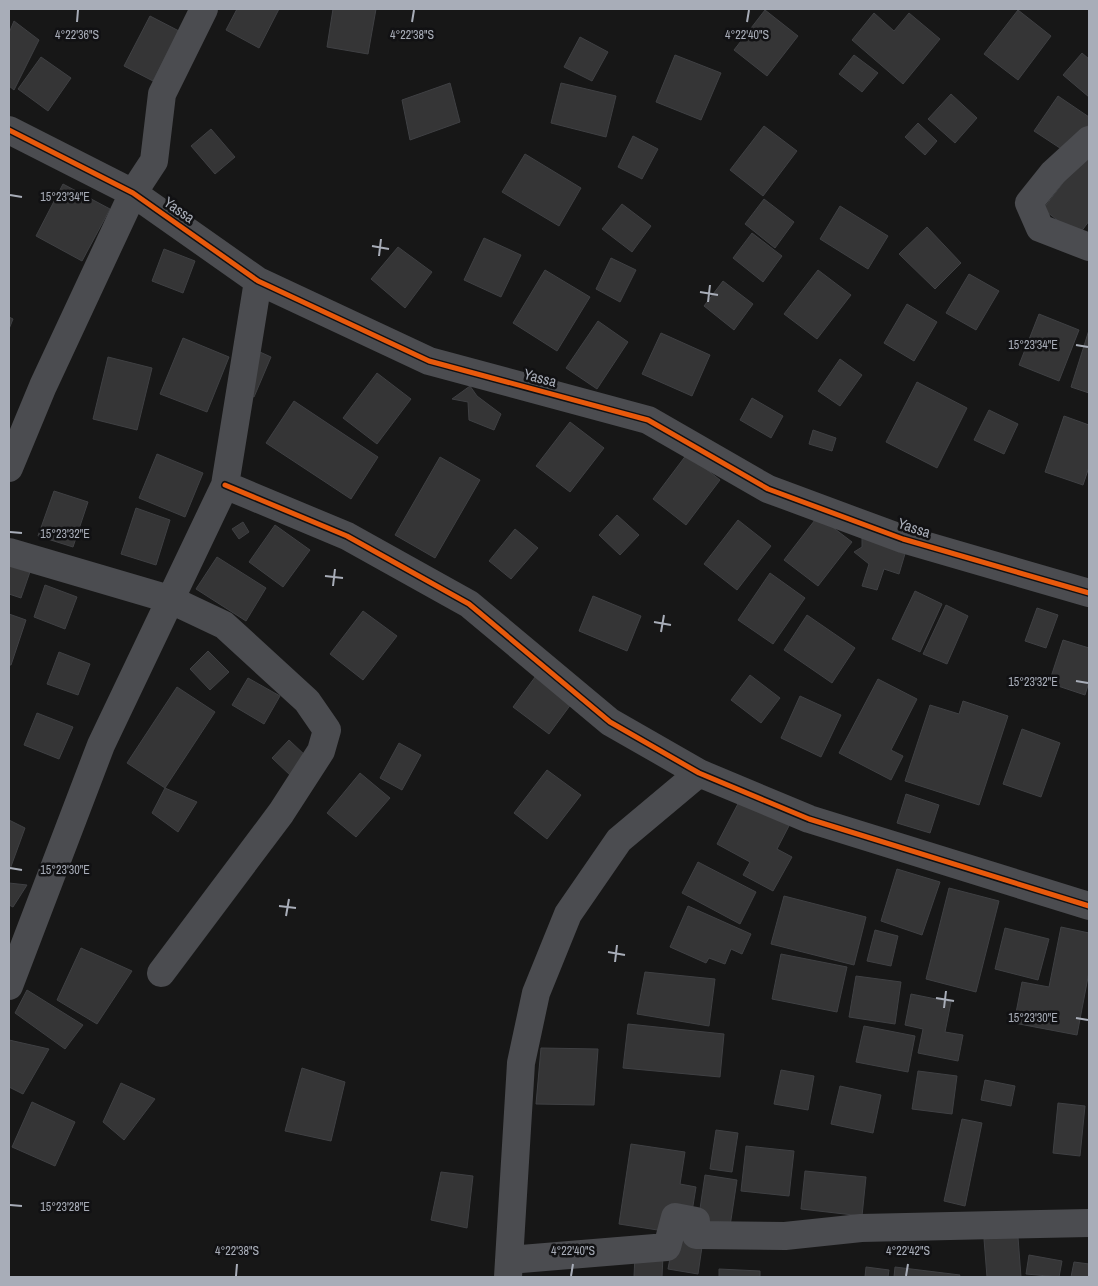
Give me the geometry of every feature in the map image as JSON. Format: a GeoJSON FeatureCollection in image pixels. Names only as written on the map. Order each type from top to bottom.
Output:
{"type":"FeatureCollection","features":[{"type":"Feature","properties":{"kind":"street"},"geometry":{"type":"LineString","coordinates":[[9,468],[43,386],[133,193],[154,161],[162,94],[204,9]]}},
{"type":"Feature","properties":{"kind":"street","name":"Yassa"},"geometry":{"type":"LineString","coordinates":[[9,130],[133,193],[258,281],[429,361],[648,420],[768,490],[903,539],[1089,593]]}},
{"type":"Feature","properties":{"kind":"street"},"geometry":{"type":"LineString","coordinates":[[1089,140],[1053,173],[1029,203],[1040,228],[1089,247]]}},
{"type":"Feature","properties":{"kind":"street"},"geometry":{"type":"LineString","coordinates":[[9,986],[102,745],[169,599],[225,485],[258,281]]}},
{"type":"Feature","properties":{"kind":"street"},"geometry":{"type":"LineString","coordinates":[[225,485],[347,536],[469,604],[610,722],[699,773],[809,819],[1089,906]]}},
{"type":"Feature","properties":{"kind":"street"},"geometry":{"type":"LineString","coordinates":[[9,552],[169,599],[224,626],[307,701],[327,730],[321,751],[281,813],[161,973]]}},
{"type":"Feature","properties":{"kind":"street"},"geometry":{"type":"LineString","coordinates":[[699,773],[619,840],[568,914],[536,993],[521,1063],[509,1268],[667,1247],[675,1217],[696,1221],[696,1235],[785,1236],[861,1228],[1089,1224]]}},
{"type":"Feature","properties":{"kind":"building"},"geometry":{"type":"Polygon","coordinates":[[[237,9],[279,9],[259,48],[226,30],[237,9]]]}},
{"type":"Feature","properties":{"kind":"building"},"geometry":{"type":"Polygon","coordinates":[[[333,9],[376,9],[368,54],[327,47],[333,9]]]}},
{"type":"Feature","properties":{"kind":"building"},"geometry":{"type":"Polygon","coordinates":[[[765,10],[798,36],[767,76],[734,50],[765,10]]]}},
{"type":"Feature","properties":{"kind":"building"},"geometry":{"type":"Polygon","coordinates":[[[1018,10],[1051,36],[1018,80],[984,54],[1018,10]]]}},
{"type":"Feature","properties":{"kind":"building"},"geometry":{"type":"Polygon","coordinates":[[[874,13],[894,31],[909,13],[940,39],[903,84],[852,40],[874,13]]]}},
{"type":"Feature","properties":{"kind":"building"},"geometry":{"type":"Polygon","coordinates":[[[150,16],[179,31],[153,81],[124,66],[150,16]]]}},
{"type":"Feature","properties":{"kind":"building"},"geometry":{"type":"Polygon","coordinates":[[[14,21],[39,40],[14,90],[9,86],[9,33],[14,21]]]}},
{"type":"Feature","properties":{"kind":"building"},"geometry":{"type":"Polygon","coordinates":[[[580,37],[608,52],[592,81],[564,67],[580,37]]]}},
{"type":"Feature","properties":{"kind":"building"},"geometry":{"type":"Polygon","coordinates":[[[1082,53],[1089,59],[1089,97],[1063,75],[1082,53]]]}},
{"type":"Feature","properties":{"kind":"building"},"geometry":{"type":"Polygon","coordinates":[[[675,55],[721,73],[701,120],[656,102],[675,55]]]}},
{"type":"Feature","properties":{"kind":"building"},"geometry":{"type":"Polygon","coordinates":[[[854,55],[878,73],[862,92],[839,74],[854,55]]]}},
{"type":"Feature","properties":{"kind":"building"},"geometry":{"type":"Polygon","coordinates":[[[41,57],[71,78],[48,111],[18,89],[41,57]]]}},
{"type":"Feature","properties":{"kind":"building"},"geometry":{"type":"Polygon","coordinates":[[[450,83],[460,122],[410,140],[402,100],[450,83]]]}},
{"type":"Feature","properties":{"kind":"building"},"geometry":{"type":"Polygon","coordinates":[[[561,83],[616,96],[606,137],[551,123],[561,83]]]}},
{"type":"Feature","properties":{"kind":"building"},"geometry":{"type":"Polygon","coordinates":[[[951,94],[977,118],[955,143],[928,119],[951,94]]]}},
{"type":"Feature","properties":{"kind":"building"},"geometry":{"type":"Polygon","coordinates":[[[1058,96],[1089,117],[1089,124],[1069,154],[1034,131],[1058,96]]]}},
{"type":"Feature","properties":{"kind":"building"},"geometry":{"type":"Polygon","coordinates":[[[918,123],[937,141],[925,155],[905,137],[918,123]]]}},
{"type":"Feature","properties":{"kind":"building"},"geometry":{"type":"Polygon","coordinates":[[[764,126],[797,151],[763,196],[730,170],[764,126]]]}},
{"type":"Feature","properties":{"kind":"building"},"geometry":{"type":"Polygon","coordinates":[[[211,129],[235,157],[215,174],[191,146],[211,129]]]}},
{"type":"Feature","properties":{"kind":"building"},"geometry":{"type":"Polygon","coordinates":[[[633,136],[658,149],[642,179],[618,167],[633,136]]]}},
{"type":"Feature","properties":{"kind":"building"},"geometry":{"type":"Polygon","coordinates":[[[1089,149],[1089,221],[1078,236],[1043,209],[1089,149]]]}},
{"type":"Feature","properties":{"kind":"building"},"geometry":{"type":"Polygon","coordinates":[[[525,154],[581,188],[559,226],[502,192],[525,154]]]}},
{"type":"Feature","properties":{"kind":"building"},"geometry":{"type":"Polygon","coordinates":[[[63,184],[110,209],[82,261],[36,236],[63,184]]]}},
{"type":"Feature","properties":{"kind":"building"},"geometry":{"type":"Polygon","coordinates":[[[764,199],[794,222],[775,248],[745,224],[764,199]]]}},
{"type":"Feature","properties":{"kind":"building"},"geometry":{"type":"Polygon","coordinates":[[[622,204],[651,226],[632,252],[602,229],[622,204]]]}},
{"type":"Feature","properties":{"kind":"building"},"geometry":{"type":"Polygon","coordinates":[[[840,206],[888,236],[868,269],[820,239],[840,206]]]}},
{"type":"Feature","properties":{"kind":"building"},"geometry":{"type":"Polygon","coordinates":[[[927,227],[961,263],[935,289],[899,254],[927,227]]]}},
{"type":"Feature","properties":{"kind":"building"},"geometry":{"type":"Polygon","coordinates":[[[752,233],[782,256],[763,282],[733,258],[752,233]]]}},
{"type":"Feature","properties":{"kind":"building"},"geometry":{"type":"Polygon","coordinates":[[[484,238],[521,255],[501,297],[464,280],[484,238]]]}},
{"type":"Feature","properties":{"kind":"building"},"geometry":{"type":"Polygon","coordinates":[[[398,247],[432,272],[405,308],[371,279],[398,247]]]}},
{"type":"Feature","properties":{"kind":"building"},"geometry":{"type":"Polygon","coordinates":[[[164,249],[195,261],[183,293],[152,281],[164,249]]]}},
{"type":"Feature","properties":{"kind":"building"},"geometry":{"type":"Polygon","coordinates":[[[611,258],[636,270],[620,302],[596,289],[611,258]]]}},
{"type":"Feature","properties":{"kind":"building"},"geometry":{"type":"Polygon","coordinates":[[[545,270],[590,297],[557,351],[513,323],[545,270]]]}},
{"type":"Feature","properties":{"kind":"building"},"geometry":{"type":"Polygon","coordinates":[[[818,270],[851,295],[817,339],[784,314],[818,270]]]}},
{"type":"Feature","properties":{"kind":"building"},"geometry":{"type":"Polygon","coordinates":[[[969,274],[999,291],[976,330],[946,313],[969,274]]]}},
{"type":"Feature","properties":{"kind":"building"},"geometry":{"type":"Polygon","coordinates":[[[723,281],[753,304],[734,330],[704,306],[723,281]]]}},
{"type":"Feature","properties":{"kind":"building"},"geometry":{"type":"Polygon","coordinates":[[[907,304],[937,322],[914,361],[884,343],[907,304]]]}},
{"type":"Feature","properties":{"kind":"building"},"geometry":{"type":"Polygon","coordinates":[[[1039,314],[1079,330],[1059,381],[1019,365],[1039,314]]]}},
{"type":"Feature","properties":{"kind":"building"},"geometry":{"type":"Polygon","coordinates":[[[9,317],[13,319],[9,329],[9,317]]]}},
{"type":"Feature","properties":{"kind":"building"},"geometry":{"type":"Polygon","coordinates":[[[598,321],[628,342],[597,389],[566,368],[598,321]]]}},
{"type":"Feature","properties":{"kind":"building"},"geometry":{"type":"Polygon","coordinates":[[[1089,330],[1089,393],[1071,387],[1089,330]]]}},
{"type":"Feature","properties":{"kind":"building"},"geometry":{"type":"Polygon","coordinates":[[[661,333],[710,355],[692,396],[642,374],[661,333]]]}},
{"type":"Feature","properties":{"kind":"building"},"geometry":{"type":"Polygon","coordinates":[[[183,338],[229,357],[207,412],[160,394],[183,338]]]}},
{"type":"Feature","properties":{"kind":"building"},"geometry":{"type":"Polygon","coordinates":[[[251,348],[271,357],[254,397],[235,389],[251,348]]]}},
{"type":"Feature","properties":{"kind":"building"},"geometry":{"type":"Polygon","coordinates":[[[108,357],[152,368],[137,430],[93,419],[108,357]]]}},
{"type":"Feature","properties":{"kind":"building"},"geometry":{"type":"Polygon","coordinates":[[[840,359],[862,375],[840,406],[818,391],[840,359]]]}},
{"type":"Feature","properties":{"kind":"building"},"geometry":{"type":"Polygon","coordinates":[[[377,373],[411,399],[377,444],[343,418],[377,373]]]}},
{"type":"Feature","properties":{"kind":"building"},"geometry":{"type":"Polygon","coordinates":[[[917,382],[967,408],[937,468],[886,442],[917,382]]]}},
{"type":"Feature","properties":{"kind":"building"},"geometry":{"type":"Polygon","coordinates":[[[470,386],[477,396],[501,414],[494,430],[469,420],[468,402],[452,399],[470,386]]]}},
{"type":"Feature","properties":{"kind":"building"},"geometry":{"type":"Polygon","coordinates":[[[752,398],[783,416],[771,438],[740,420],[752,398]]]}},
{"type":"Feature","properties":{"kind":"building"},"geometry":{"type":"Polygon","coordinates":[[[294,401],[378,457],[351,499],[266,443],[294,401]]]}},
{"type":"Feature","properties":{"kind":"building"},"geometry":{"type":"Polygon","coordinates":[[[989,410],[1018,424],[1004,454],[974,440],[989,410]]]}},
{"type":"Feature","properties":{"kind":"building"},"geometry":{"type":"Polygon","coordinates":[[[1064,416],[1089,425],[1089,467],[1083,485],[1045,472],[1064,416]]]}},
{"type":"Feature","properties":{"kind":"building"},"geometry":{"type":"Polygon","coordinates":[[[570,422],[604,448],[570,492],[536,466],[570,422]]]}},
{"type":"Feature","properties":{"kind":"building"},"geometry":{"type":"Polygon","coordinates":[[[813,430],[836,438],[832,451],[809,444],[813,430]]]}},
{"type":"Feature","properties":{"kind":"building"},"geometry":{"type":"Polygon","coordinates":[[[157,454],[203,473],[185,517],[139,498],[157,454]]]}},
{"type":"Feature","properties":{"kind":"building"},"geometry":{"type":"Polygon","coordinates":[[[687,454],[720,480],[686,525],[653,499],[687,454]]]}},
{"type":"Feature","properties":{"kind":"building"},"geometry":{"type":"Polygon","coordinates":[[[440,457],[480,480],[435,558],[395,535],[440,457]]]}},
{"type":"Feature","properties":{"kind":"building"},"geometry":{"type":"Polygon","coordinates":[[[54,491],[88,502],[73,547],[38,536],[54,491]]]}},
{"type":"Feature","properties":{"kind":"building"},"geometry":{"type":"Polygon","coordinates":[[[136,508],[170,520],[156,565],[121,554],[136,508]]]}},
{"type":"Feature","properties":{"kind":"building"},"geometry":{"type":"Polygon","coordinates":[[[617,515],[639,535],[620,555],[599,535],[617,515]]]}},
{"type":"Feature","properties":{"kind":"building"},"geometry":{"type":"Polygon","coordinates":[[[818,516],[852,542],[818,586],[784,560],[818,516]]]}},
{"type":"Feature","properties":{"kind":"building"},"geometry":{"type":"Polygon","coordinates":[[[738,520],[771,546],[737,590],[704,564],[738,520]]]}},
{"type":"Feature","properties":{"kind":"building"},"geometry":{"type":"Polygon","coordinates":[[[243,522],[249,532],[239,539],[232,529],[243,522]]]}},
{"type":"Feature","properties":{"kind":"building"},"geometry":{"type":"Polygon","coordinates":[[[275,525],[310,550],[283,587],[249,562],[275,525]]]}},
{"type":"Feature","properties":{"kind":"building"},"geometry":{"type":"Polygon","coordinates":[[[515,529],[538,548],[511,579],[489,561],[515,529]]]}},
{"type":"Feature","properties":{"kind":"building"},"geometry":{"type":"Polygon","coordinates":[[[862,532],[907,547],[899,574],[884,569],[877,590],[862,586],[869,564],[854,552],[862,547],[862,532]]]}},
{"type":"Feature","properties":{"kind":"building"},"geometry":{"type":"Polygon","coordinates":[[[9,557],[32,566],[21,598],[9,594],[9,557]]]}},
{"type":"Feature","properties":{"kind":"building"},"geometry":{"type":"Polygon","coordinates":[[[217,557],[266,588],[246,621],[196,589],[217,557]]]}},
{"type":"Feature","properties":{"kind":"building"},"geometry":{"type":"Polygon","coordinates":[[[770,573],[805,598],[773,644],[738,620],[770,573]]]}},
{"type":"Feature","properties":{"kind":"building"},"geometry":{"type":"Polygon","coordinates":[[[45,585],[77,597],[65,629],[34,617],[45,585]]]}},
{"type":"Feature","properties":{"kind":"building"},"geometry":{"type":"Polygon","coordinates":[[[915,591],[942,604],[920,652],[892,639],[915,591]]]}},
{"type":"Feature","properties":{"kind":"building"},"geometry":{"type":"Polygon","coordinates":[[[593,596],[641,616],[627,651],[579,631],[593,596]]]}},
{"type":"Feature","properties":{"kind":"building"},"geometry":{"type":"Polygon","coordinates":[[[946,605],[968,616],[947,664],[923,654],[946,605]]]}},
{"type":"Feature","properties":{"kind":"building"},"geometry":{"type":"Polygon","coordinates":[[[1037,608],[1058,615],[1046,648],[1025,641],[1037,608]]]}},
{"type":"Feature","properties":{"kind":"building"},"geometry":{"type":"Polygon","coordinates":[[[363,611],[397,636],[363,680],[330,654],[363,611]]]}},
{"type":"Feature","properties":{"kind":"building"},"geometry":{"type":"Polygon","coordinates":[[[9,614],[26,620],[11,665],[9,665],[9,614]]]}},
{"type":"Feature","properties":{"kind":"building"},"geometry":{"type":"Polygon","coordinates":[[[807,615],[855,648],[832,683],[784,650],[807,615]]]}},
{"type":"Feature","properties":{"kind":"building"},"geometry":{"type":"Polygon","coordinates":[[[1063,640],[1089,648],[1089,682],[1085,695],[1049,683],[1063,640]]]}},
{"type":"Feature","properties":{"kind":"building"},"geometry":{"type":"Polygon","coordinates":[[[208,651],[229,672],[210,690],[190,669],[208,651]]]}},
{"type":"Feature","properties":{"kind":"building"},"geometry":{"type":"Polygon","coordinates":[[[59,652],[90,664],[78,695],[47,684],[59,652]]]}},
{"type":"Feature","properties":{"kind":"building"},"geometry":{"type":"Polygon","coordinates":[[[541,669],[577,696],[549,734],[513,707],[541,669]]]}},
{"type":"Feature","properties":{"kind":"building"},"geometry":{"type":"Polygon","coordinates":[[[750,675],[780,698],[761,723],[731,700],[750,675]]]}},
{"type":"Feature","properties":{"kind":"building"},"geometry":{"type":"Polygon","coordinates":[[[248,678],[280,696],[264,724],[232,705],[248,678]]]}},
{"type":"Feature","properties":{"kind":"building"},"geometry":{"type":"Polygon","coordinates":[[[878,679],[917,699],[891,750],[903,756],[891,780],[839,753],[878,679]]]}},
{"type":"Feature","properties":{"kind":"building"},"geometry":{"type":"Polygon","coordinates":[[[177,687],[215,712],[165,788],[127,763],[177,687]]]}},
{"type":"Feature","properties":{"kind":"building"},"geometry":{"type":"Polygon","coordinates":[[[800,696],[841,715],[821,757],[781,738],[800,696]]]}},
{"type":"Feature","properties":{"kind":"building"},"geometry":{"type":"Polygon","coordinates":[[[963,701],[1008,716],[979,805],[905,781],[930,705],[959,714],[963,701]]]}},
{"type":"Feature","properties":{"kind":"building"},"geometry":{"type":"Polygon","coordinates":[[[37,713],[73,727],[59,759],[24,745],[37,713]]]}},
{"type":"Feature","properties":{"kind":"building"},"geometry":{"type":"Polygon","coordinates":[[[1022,729],[1060,743],[1041,797],[1003,784],[1022,729]]]}},
{"type":"Feature","properties":{"kind":"building"},"geometry":{"type":"Polygon","coordinates":[[[289,740],[308,758],[291,776],[272,758],[289,740]]]}},
{"type":"Feature","properties":{"kind":"building"},"geometry":{"type":"Polygon","coordinates":[[[399,743],[421,755],[402,790],[380,778],[399,743]]]}},
{"type":"Feature","properties":{"kind":"building"},"geometry":{"type":"Polygon","coordinates":[[[547,770],[581,795],[547,839],[514,813],[547,770]]]}},
{"type":"Feature","properties":{"kind":"building"},"geometry":{"type":"Polygon","coordinates":[[[360,773],[390,798],[356,837],[327,813],[360,773]]]}},
{"type":"Feature","properties":{"kind":"building"},"geometry":{"type":"Polygon","coordinates":[[[165,788],[197,802],[178,832],[152,813],[165,788]]]}},
{"type":"Feature","properties":{"kind":"building"},"geometry":{"type":"Polygon","coordinates":[[[906,794],[939,805],[930,833],[897,823],[906,794]]]}},
{"type":"Feature","properties":{"kind":"building"},"geometry":{"type":"Polygon","coordinates":[[[742,796],[791,822],[777,849],[792,857],[773,891],[743,875],[750,862],[717,844],[742,796]]]}},
{"type":"Feature","properties":{"kind":"building"},"geometry":{"type":"Polygon","coordinates":[[[9,820],[25,828],[9,872],[9,820]]]}},
{"type":"Feature","properties":{"kind":"building"},"geometry":{"type":"Polygon","coordinates":[[[698,862],[756,892],[740,924],[682,893],[698,862]]]}},
{"type":"Feature","properties":{"kind":"building"},"geometry":{"type":"Polygon","coordinates":[[[897,869],[940,882],[922,935],[881,921],[897,869]]]}},
{"type":"Feature","properties":{"kind":"building"},"geometry":{"type":"Polygon","coordinates":[[[9,883],[27,885],[13,907],[9,905],[9,883]]]}},
{"type":"Feature","properties":{"kind":"building"},"geometry":{"type":"Polygon","coordinates":[[[949,888],[999,901],[976,992],[926,979],[949,888]]]}},
{"type":"Feature","properties":{"kind":"building"},"geometry":{"type":"Polygon","coordinates":[[[784,896],[866,917],[854,965],[771,944],[784,896]]]}},
{"type":"Feature","properties":{"kind":"building"},"geometry":{"type":"Polygon","coordinates":[[[688,906],[751,934],[742,954],[731,949],[725,964],[709,958],[706,963],[670,947],[688,906]]]}},
{"type":"Feature","properties":{"kind":"building"},"geometry":{"type":"Polygon","coordinates":[[[1061,927],[1089,933],[1089,972],[1077,1035],[1014,1023],[1022,982],[1049,987],[1061,927]]]}},
{"type":"Feature","properties":{"kind":"building"},"geometry":{"type":"Polygon","coordinates":[[[1005,928],[1049,939],[1038,980],[995,969],[1005,928]]]}},
{"type":"Feature","properties":{"kind":"building"},"geometry":{"type":"Polygon","coordinates":[[[875,930],[898,936],[891,966],[867,961],[875,930]]]}},
{"type":"Feature","properties":{"kind":"building"},"geometry":{"type":"Polygon","coordinates":[[[81,948],[132,971],[97,1024],[57,1000],[81,948]]]}},
{"type":"Feature","properties":{"kind":"building"},"geometry":{"type":"Polygon","coordinates":[[[781,954],[847,967],[837,1012],[772,999],[781,954]]]}},
{"type":"Feature","properties":{"kind":"building"},"geometry":{"type":"Polygon","coordinates":[[[645,972],[715,979],[709,1026],[637,1014],[645,972]]]}},
{"type":"Feature","properties":{"kind":"building"},"geometry":{"type":"Polygon","coordinates":[[[856,976],[901,982],[895,1024],[849,1017],[856,976]]]}},
{"type":"Feature","properties":{"kind":"building"},"geometry":{"type":"Polygon","coordinates":[[[27,990],[83,1025],[65,1049],[15,1013],[27,990]]]}},
{"type":"Feature","properties":{"kind":"building"},"geometry":{"type":"Polygon","coordinates":[[[911,994],[951,1002],[945,1032],[963,1035],[958,1061],[918,1053],[923,1029],[905,1025],[911,994]]]}},
{"type":"Feature","properties":{"kind":"building"},"geometry":{"type":"Polygon","coordinates":[[[628,1024],[724,1034],[720,1077],[623,1068],[628,1024]]]}},
{"type":"Feature","properties":{"kind":"building"},"geometry":{"type":"Polygon","coordinates":[[[864,1026],[915,1036],[908,1072],[856,1062],[864,1026]]]}},
{"type":"Feature","properties":{"kind":"building"},"geometry":{"type":"Polygon","coordinates":[[[9,1040],[49,1049],[23,1094],[9,1087],[9,1040]]]}},
{"type":"Feature","properties":{"kind":"building"},"geometry":{"type":"Polygon","coordinates":[[[541,1048],[598,1049],[594,1105],[536,1104],[541,1048]]]}},
{"type":"Feature","properties":{"kind":"building"},"geometry":{"type":"Polygon","coordinates":[[[302,1068],[345,1082],[331,1141],[285,1131],[302,1068]]]}},
{"type":"Feature","properties":{"kind":"building"},"geometry":{"type":"Polygon","coordinates":[[[781,1070],[814,1076],[808,1110],[774,1104],[781,1070]]]}},
{"type":"Feature","properties":{"kind":"building"},"geometry":{"type":"Polygon","coordinates":[[[918,1071],[957,1076],[952,1114],[912,1109],[918,1071]]]}},
{"type":"Feature","properties":{"kind":"building"},"geometry":{"type":"Polygon","coordinates":[[[985,1080],[1015,1086],[1011,1106],[981,1100],[985,1080]]]}},
{"type":"Feature","properties":{"kind":"building"},"geometry":{"type":"Polygon","coordinates":[[[121,1083],[155,1099],[124,1140],[103,1122],[121,1083]]]}},
{"type":"Feature","properties":{"kind":"building"},"geometry":{"type":"Polygon","coordinates":[[[840,1086],[881,1095],[873,1133],[831,1124],[840,1086]]]}},
{"type":"Feature","properties":{"kind":"building"},"geometry":{"type":"Polygon","coordinates":[[[32,1102],[75,1122],[55,1166],[12,1147],[32,1102]]]}},
{"type":"Feature","properties":{"kind":"building"},"geometry":{"type":"Polygon","coordinates":[[[1058,1103],[1085,1106],[1080,1156],[1053,1153],[1058,1103]]]}},
{"type":"Feature","properties":{"kind":"building"},"geometry":{"type":"Polygon","coordinates":[[[962,1119],[982,1123],[965,1206],[944,1201],[962,1119]]]}},
{"type":"Feature","properties":{"kind":"building"},"geometry":{"type":"Polygon","coordinates":[[[716,1130],[738,1133],[732,1172],[710,1169],[716,1130]]]}},
{"type":"Feature","properties":{"kind":"building"},"geometry":{"type":"Polygon","coordinates":[[[631,1144],[685,1152],[680,1184],[696,1187],[691,1218],[664,1231],[619,1224],[631,1144]]]}},
{"type":"Feature","properties":{"kind":"building"},"geometry":{"type":"Polygon","coordinates":[[[746,1146],[794,1151],[789,1196],[741,1191],[746,1146]]]}},
{"type":"Feature","properties":{"kind":"building"},"geometry":{"type":"Polygon","coordinates":[[[805,1171],[866,1177],[862,1216],[801,1209],[805,1171]]]}},
{"type":"Feature","properties":{"kind":"building"},"geometry":{"type":"Polygon","coordinates":[[[441,1172],[473,1176],[467,1228],[431,1220],[441,1172]]]}},
{"type":"Feature","properties":{"kind":"building"},"geometry":{"type":"Polygon","coordinates":[[[705,1175],[737,1180],[729,1233],[697,1229],[705,1175]]]}},
{"type":"Feature","properties":{"kind":"building"},"geometry":{"type":"Polygon","coordinates":[[[677,1220],[703,1240],[698,1274],[668,1269],[677,1220]]]}},
{"type":"Feature","properties":{"kind":"building"},"geometry":{"type":"Polygon","coordinates":[[[1018,1237],[1021,1277],[987,1277],[984,1239],[1018,1237]]]}},
{"type":"Feature","properties":{"kind":"building"},"geometry":{"type":"Polygon","coordinates":[[[635,1255],[663,1256],[662,1277],[634,1277],[635,1255]]]}},
{"type":"Feature","properties":{"kind":"building"},"geometry":{"type":"Polygon","coordinates":[[[1029,1255],[1062,1261],[1059,1277],[1026,1274],[1029,1255]]]}},
{"type":"Feature","properties":{"kind":"building"},"geometry":{"type":"Polygon","coordinates":[[[1074,1262],[1089,1264],[1089,1277],[1071,1277],[1074,1262]]]}},
{"type":"Feature","properties":{"kind":"building"},"geometry":{"type":"Polygon","coordinates":[[[866,1267],[889,1270],[888,1277],[865,1277],[866,1267]]]}},
{"type":"Feature","properties":{"kind":"building"},"geometry":{"type":"Polygon","coordinates":[[[895,1267],[960,1275],[959,1277],[894,1277],[895,1267]]]}},
{"type":"Feature","properties":{"kind":"building"},"geometry":{"type":"Polygon","coordinates":[[[719,1269],[760,1271],[760,1277],[719,1277],[719,1269]]]}},
{"type":"Feature","properties":{"kind":"cycle path"},"geometry":{"type":"LineString","coordinates":[[9,130],[133,193],[258,281],[429,361],[648,420],[768,489],[903,539],[1089,593]]}},
{"type":"Feature","properties":{"kind":"cycle path"},"geometry":{"type":"LineString","coordinates":[[225,485],[347,536],[469,604],[610,722],[699,773],[809,819],[1089,906]]}}]}
